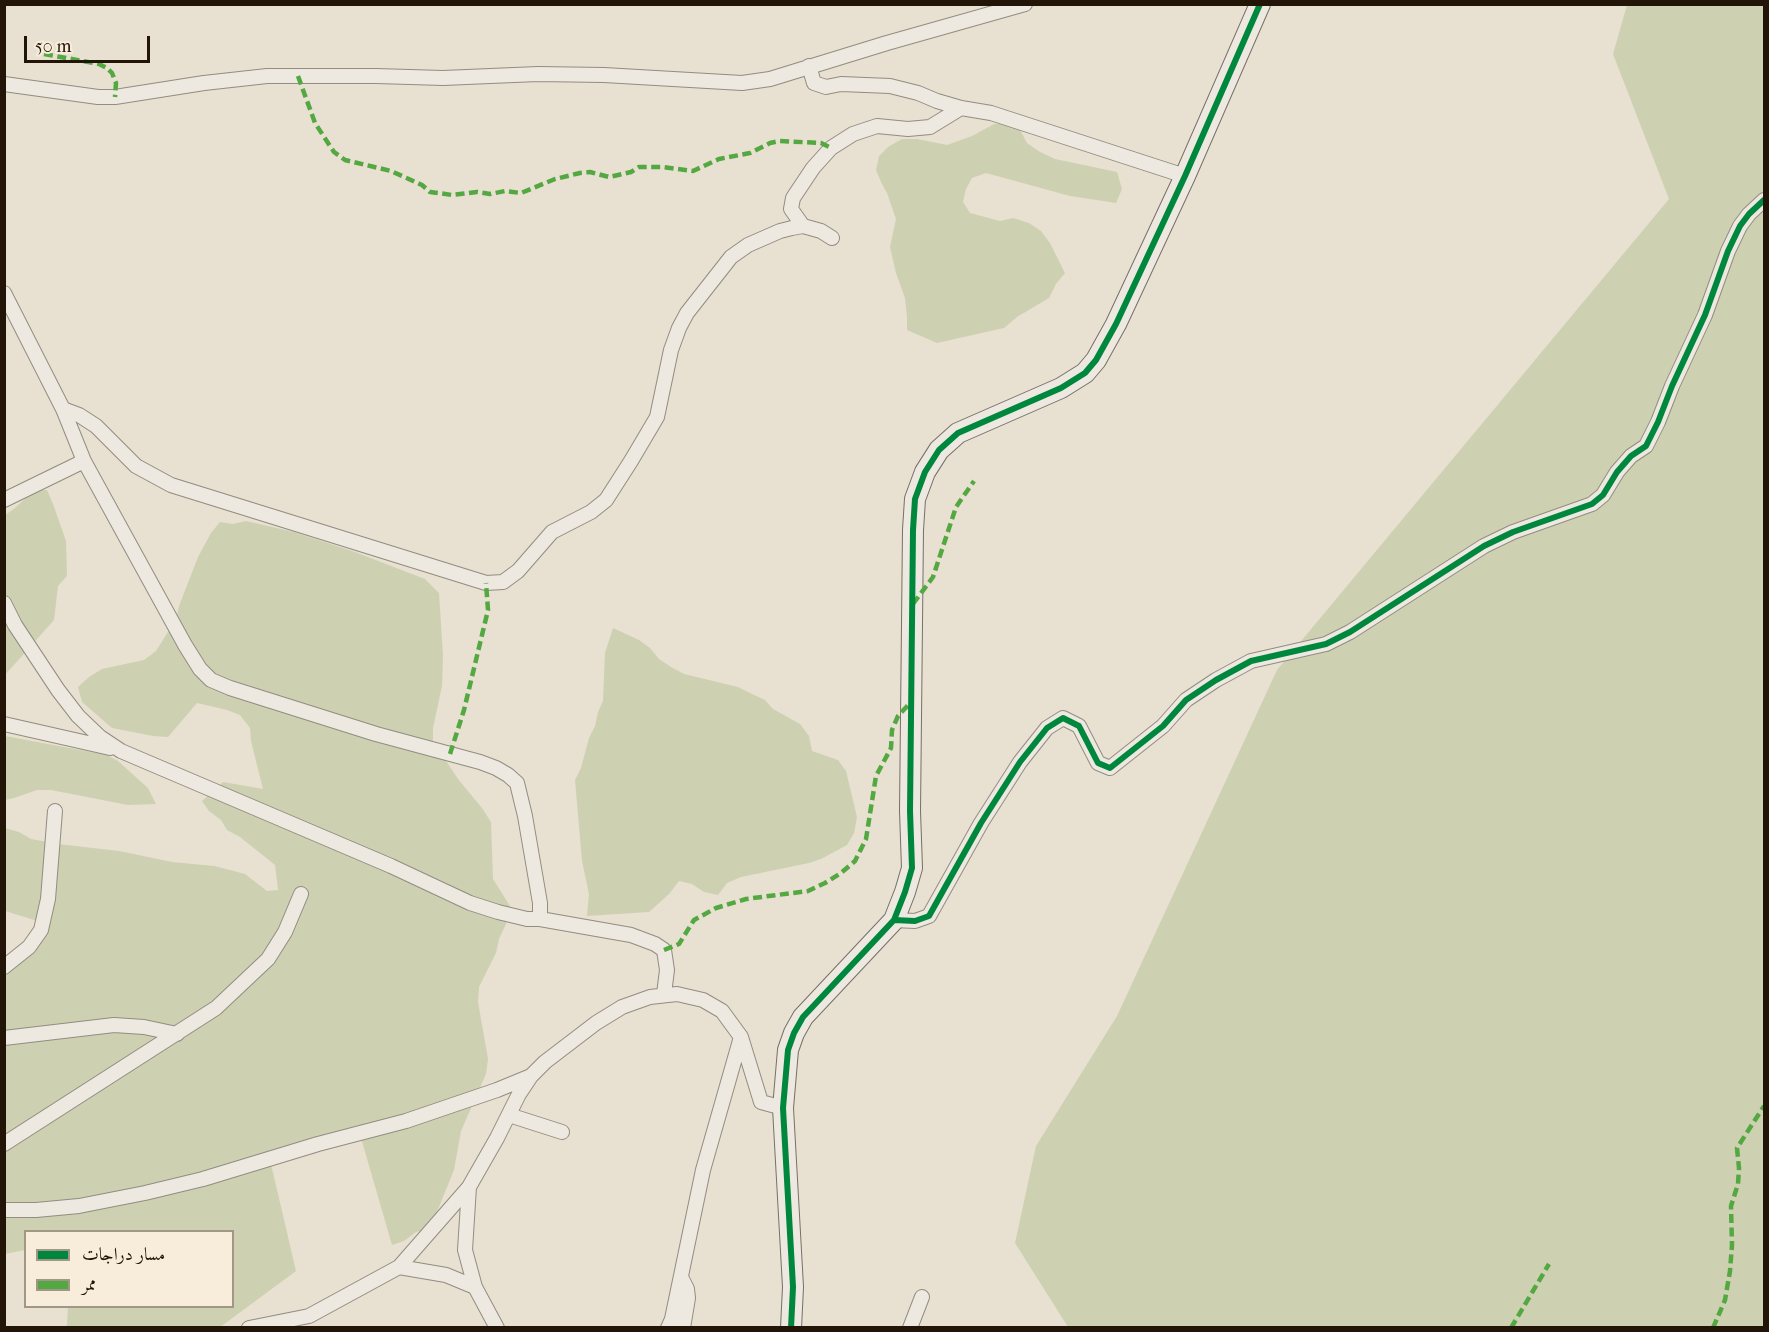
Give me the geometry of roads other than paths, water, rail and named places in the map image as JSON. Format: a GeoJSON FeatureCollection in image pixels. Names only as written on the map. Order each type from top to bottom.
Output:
{"type":"FeatureCollection","features":[{"type":"Feature","properties":{"kind":"street"},"geometry":{"type":"LineString","coordinates":[[4,84],[98,97],[115,97],[204,82],[267,76],[443,78],[538,74],[615,75],[742,82],[770,79],[1025,4]]}},
{"type":"Feature","properties":{"kind":"street"},"geometry":{"type":"LineString","coordinates":[[791,1328],[793,1287],[783,1108],[788,1050],[803,1017],[894,920],[912,868],[910,800],[915,499],[925,472],[939,450],[958,433],[1061,388],[1085,373],[1096,360],[1116,324],[1185,176],[1260,4]]}},
{"type":"Feature","properties":{"kind":"street"},"geometry":{"type":"LineString","coordinates":[[809,66],[814,83],[826,87],[841,84],[890,86],[961,108],[991,113],[1185,176]]}},
{"type":"Feature","properties":{"kind":"street"},"geometry":{"type":"LineString","coordinates":[[803,226],[791,209],[793,198],[806,177],[831,148],[853,134],[877,126],[908,129],[930,127],[961,108]]}},
{"type":"Feature","properties":{"kind":"street"},"geometry":{"type":"LineString","coordinates":[[894,920],[915,921],[929,916],[981,823],[1020,762],[1047,729],[1063,718],[1079,726],[1098,763],[1110,768],[1163,726],[1186,700],[1216,680],[1251,661],[1326,644],[1350,632],[1484,546],[1513,532],[1592,504],[1602,495],[1631,456],[1646,446],[1705,315],[1728,251],[1740,226],[1764,200]]}},
{"type":"Feature","properties":{"kind":"street"},"geometry":{"type":"LineString","coordinates":[[63,409],[79,415],[96,426],[136,466],[171,485],[486,583],[503,582],[518,571],[552,532],[591,512],[606,500],[657,417],[679,328],[687,313],[730,257],[748,245],[780,231],[803,226],[821,231],[832,238]]}},
{"type":"Feature","properties":{"kind":"street"},"geometry":{"type":"LineString","coordinates":[[4,293],[63,409],[84,461],[200,669],[211,680],[230,688],[376,734],[480,762],[508,775],[517,783],[525,816],[537,879],[540,919]]}},
{"type":"Feature","properties":{"kind":"street"},"geometry":{"type":"LineString","coordinates":[[4,500],[84,461]]}},
{"type":"Feature","properties":{"kind":"street"},"geometry":{"type":"LineString","coordinates":[[4,603],[15,625],[78,716],[100,737],[121,751]]}},
{"type":"Feature","properties":{"kind":"street"},"geometry":{"type":"LineString","coordinates":[[4,724],[121,751],[391,866],[470,903],[527,919],[540,919],[631,935],[655,944],[664,950],[667,970],[664,994]]}},
{"type":"Feature","properties":{"kind":"street"},"geometry":{"type":"LineString","coordinates":[[4,967],[29,947],[41,930],[48,899],[56,811]]}},
{"type":"Feature","properties":{"kind":"street"},"geometry":{"type":"LineString","coordinates":[[4,1144],[216,1008],[268,959],[285,932],[301,894]]}},
{"type":"Feature","properties":{"kind":"street"},"geometry":{"type":"LineString","coordinates":[[249,1328],[305,1322],[399,1267],[469,1187],[531,1076],[545,1062],[596,1023],[622,1007],[650,997],[677,994],[703,1000],[722,1011],[741,1037],[761,1102],[783,1108]]}},
{"type":"Feature","properties":{"kind":"street"},"geometry":{"type":"LineString","coordinates":[[4,1038],[114,1025],[144,1027],[177,1034]]}},
{"type":"Feature","properties":{"kind":"street"},"geometry":{"type":"LineString","coordinates":[[668,1328],[672,1319],[703,1170],[741,1037]]}},
{"type":"Feature","properties":{"kind":"street"},"geometry":{"type":"LineString","coordinates":[[4,1210],[79,1206],[145,1194],[406,1121],[531,1076]]}},
{"type":"Feature","properties":{"kind":"street"},"geometry":{"type":"LineString","coordinates":[[509,1115],[562,1132]]}},
{"type":"Feature","properties":{"kind":"street"},"geometry":{"type":"LineString","coordinates":[[469,1187],[465,1250],[476,1287],[497,1328]]}},
{"type":"Feature","properties":{"kind":"street"},"geometry":{"type":"LineString","coordinates":[[399,1267],[446,1275],[476,1287]]}},
{"type":"Feature","properties":{"kind":"street"},"geometry":{"type":"LineString","coordinates":[[681,1277],[687,1289],[688,1298],[683,1328]]}},
{"type":"Feature","properties":{"kind":"street"},"geometry":{"type":"LineString","coordinates":[[910,1328],[922,1297]]}}]}
